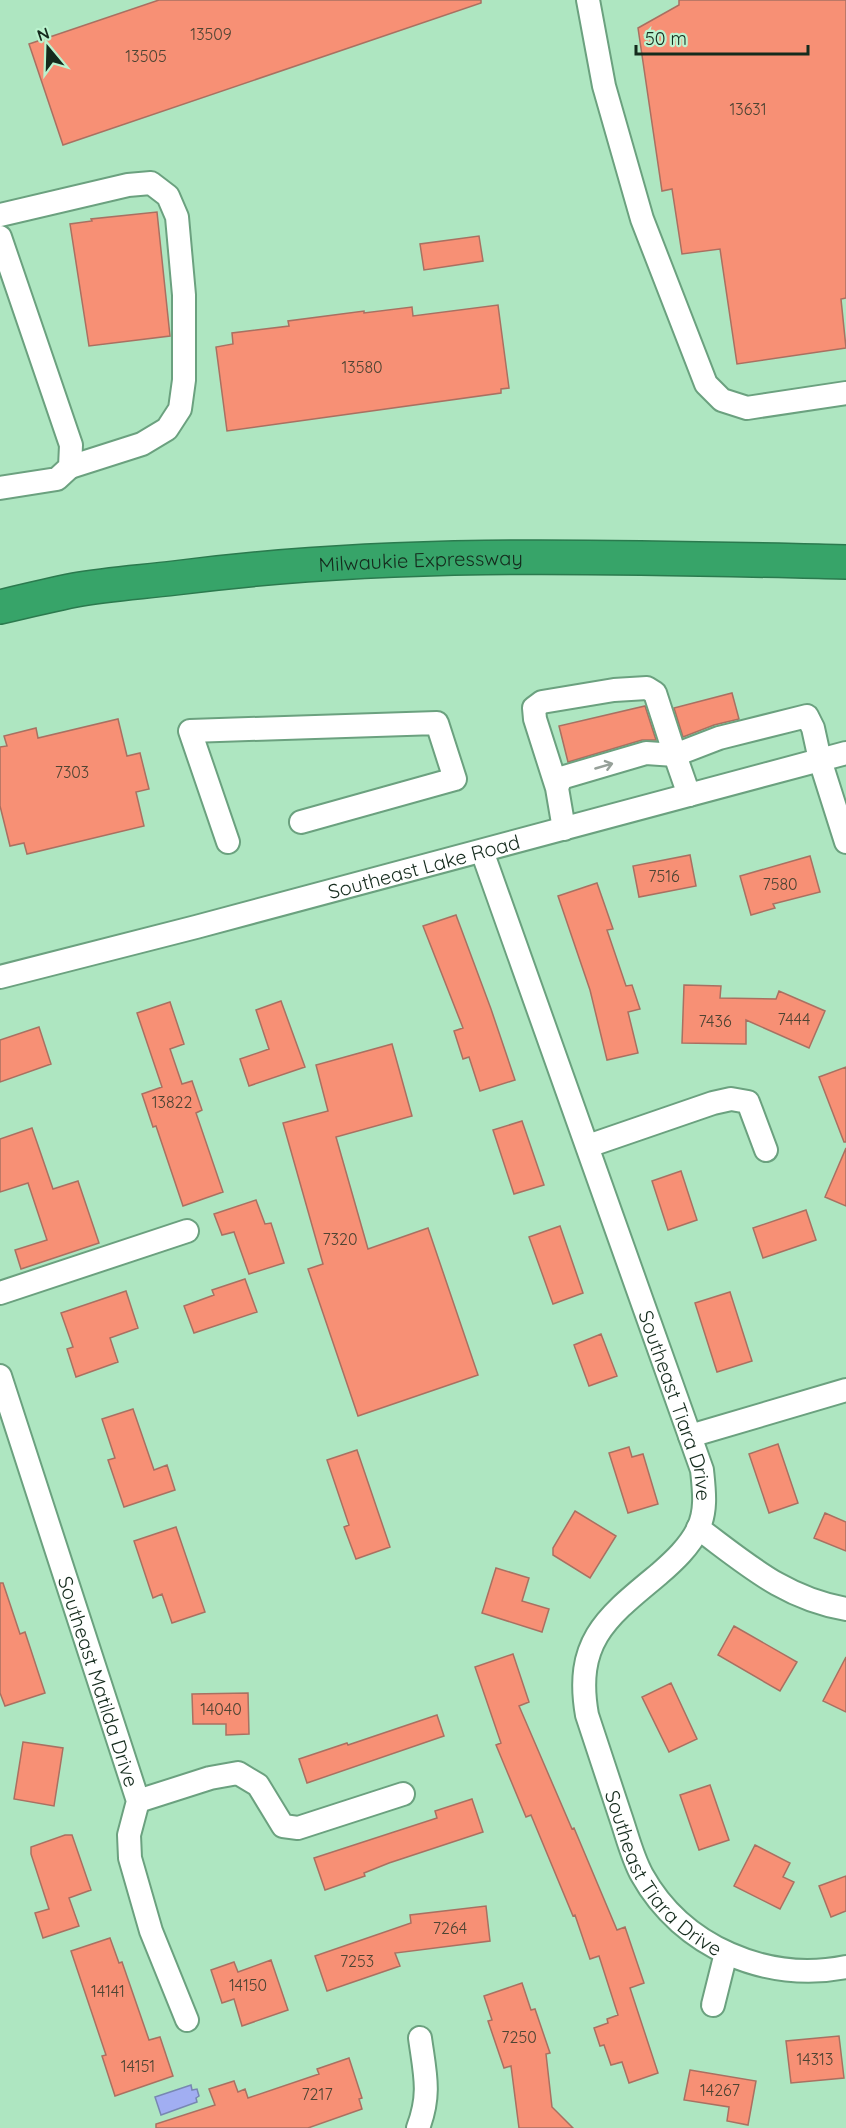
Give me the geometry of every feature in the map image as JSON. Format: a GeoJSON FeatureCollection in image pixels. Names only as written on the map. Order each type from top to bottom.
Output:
{"type":"FeatureCollection","features":[{"type":"Feature","properties":{"kind":"highway","name":"Milwaukie Expressway"},"geometry":{"type":"LineString","coordinates":[[0,607],[77,590],[234,570],[332,561],[435,557],[592,556],[846,562]]}},
{"type":"Feature","properties":{"kind":"street"},"geometry":{"type":"LineString","coordinates":[[588,0],[604,86],[642,219],[706,384],[722,400],[747,408],[846,393]]}},
{"type":"Feature","properties":{"kind":"street"},"geometry":{"type":"LineString","coordinates":[[0,215],[128,185],[151,183],[168,196],[177,217],[184,295],[184,380],[180,409],[167,429],[142,444],[64,473],[8,480]]}},
{"type":"Feature","properties":{"kind":"street"},"geometry":{"type":"LineString","coordinates":[[0,237],[71,445],[64,473]]}},
{"type":"Feature","properties":{"kind":"street"},"geometry":{"type":"LineString","coordinates":[[564,829],[559,783],[535,719],[534,708],[542,702],[614,690],[647,688],[655,693],[689,795]]}},
{"type":"Feature","properties":{"kind":"street"},"geometry":{"type":"LineString","coordinates":[[559,783],[646,753],[675,755],[719,738],[807,716],[813,728],[820,760],[846,842]]}},
{"type":"Feature","properties":{"kind":"street"},"geometry":{"type":"LineString","coordinates":[[228,842],[190,731],[437,723],[455,779],[301,822]]}},
{"type":"Feature","properties":{"kind":"street","name":"Southeast Lake Road"},"geometry":{"type":"LineString","coordinates":[[0,977],[846,753]]}},
{"type":"Feature","properties":{"kind":"street","name":"Southeast Tiara Drive"},"geometry":{"type":"LineString","coordinates":[[482,851],[702,1470],[705,1500],[698,1528],[680,1556],[615,1611],[602,1626],[586,1657],[583,1690],[587,1715],[634,1859],[642,1876],[658,1899],[677,1920],[699,1938],[726,1953],[750,1962],[777,1968],[830,1970],[846,1966]]}},
{"type":"Feature","properties":{"kind":"street"},"geometry":{"type":"LineString","coordinates":[[588,1146],[713,1102],[731,1099],[748,1102],[766,1150]]}},
{"type":"Feature","properties":{"kind":"street"},"geometry":{"type":"LineString","coordinates":[[0,1293],[187,1231]]}},
{"type":"Feature","properties":{"kind":"street","name":"Southeast Matilda Drive"},"geometry":{"type":"LineString","coordinates":[[0,1376],[138,1801],[129,1835],[130,1858],[150,1931],[188,2020]]}},
{"type":"Feature","properties":{"kind":"street"},"geometry":{"type":"LineString","coordinates":[[690,1436],[846,1390]]}},
{"type":"Feature","properties":{"kind":"street"},"geometry":{"type":"LineString","coordinates":[[698,1528],[769,1580],[801,1597],[824,1605],[846,1609]]}},
{"type":"Feature","properties":{"kind":"street"},"geometry":{"type":"LineString","coordinates":[[138,1801],[210,1778],[238,1773],[258,1785],[283,1826],[298,1828],[403,1794]]}},
{"type":"Feature","properties":{"kind":"street"},"geometry":{"type":"LineString","coordinates":[[713,2005],[726,1953]]}},
{"type":"Feature","properties":{"kind":"street"},"geometry":{"type":"LineString","coordinates":[[418,2128],[426,2098],[426,2079],[420,2038]]}},
{"type":"Feature","properties":{"kind":"water"},"geometry":{"type":"Polygon","coordinates":[[[191,2085],[192,2090],[197,2089],[199,2096],[196,2098],[197,2102],[161,2115],[155,2097],[191,2085]]]}},
{"type":"Feature","properties":{"kind":"building"},"geometry":{"type":"Polygon","coordinates":[[[159,0],[481,0],[481,3],[63,145],[29,44],[159,0]]]}},
{"type":"Feature","properties":{"kind":"building"},"geometry":{"type":"Polygon","coordinates":[[[679,0],[846,0],[846,298],[841,299],[846,348],[737,364],[720,249],[682,254],[672,189],[662,191],[638,28],[679,5],[679,0]]]}},
{"type":"Feature","properties":{"kind":"building"},"geometry":{"type":"Polygon","coordinates":[[[157,212],[170,336],[89,346],[70,224],[92,221],[91,219],[157,212]]]}},
{"type":"Feature","properties":{"kind":"building"},"geometry":{"type":"Polygon","coordinates":[[[479,236],[483,261],[424,270],[420,244],[479,236]]]}},
{"type":"Feature","properties":{"kind":"building"},"geometry":{"type":"Polygon","coordinates":[[[498,305],[509,388],[501,389],[501,393],[227,431],[216,347],[233,344],[232,333],[289,326],[288,321],[364,311],[364,313],[412,307],[413,316],[498,305]]]}},
{"type":"Feature","properties":{"kind":"building"},"geometry":{"type":"Polygon","coordinates":[[[732,693],[739,719],[714,725],[683,737],[674,708],[732,693]]]}},
{"type":"Feature","properties":{"kind":"building"},"geometry":{"type":"Polygon","coordinates":[[[645,706],[656,740],[642,740],[568,762],[559,726],[645,706]]]}},
{"type":"Feature","properties":{"kind":"building"},"geometry":{"type":"Polygon","coordinates":[[[118,719],[127,756],[140,753],[149,789],[136,792],[144,826],[27,854],[24,843],[10,846],[0,806],[0,747],[7,746],[4,736],[36,728],[38,738],[118,719]]]}},
{"type":"Feature","properties":{"kind":"building"},"geometry":{"type":"Polygon","coordinates":[[[690,855],[696,886],[639,897],[633,866],[690,855]]]}},
{"type":"Feature","properties":{"kind":"building"},"geometry":{"type":"Polygon","coordinates":[[[810,856],[820,892],[773,904],[775,908],[751,915],[740,876],[810,856]]]}},
{"type":"Feature","properties":{"kind":"building"},"geometry":{"type":"Polygon","coordinates":[[[597,883],[613,929],[607,930],[626,986],[632,985],[640,1009],[628,1012],[638,1053],[607,1060],[590,990],[558,896],[597,883]]]}},
{"type":"Feature","properties":{"kind":"building"},"geometry":{"type":"Polygon","coordinates":[[[456,915],[515,1080],[480,1091],[469,1057],[463,1059],[454,1031],[463,1028],[423,926],[456,915]]]}},
{"type":"Feature","properties":{"kind":"building"},"geometry":{"type":"Polygon","coordinates":[[[684,985],[721,986],[720,998],[776,999],[779,991],[825,1011],[809,1048],[746,1020],[746,1044],[682,1043],[684,985]]]}},
{"type":"Feature","properties":{"kind":"building"},"geometry":{"type":"Polygon","coordinates":[[[281,1001],[305,1067],[249,1086],[240,1059],[269,1049],[256,1010],[281,1001]]]}},
{"type":"Feature","properties":{"kind":"building"},"geometry":{"type":"Polygon","coordinates":[[[170,1002],[184,1044],[170,1049],[182,1084],[192,1081],[202,1110],[196,1113],[223,1192],[183,1206],[156,1126],[153,1127],[142,1094],[162,1087],[137,1013],[170,1002]]]}},
{"type":"Feature","properties":{"kind":"building"},"geometry":{"type":"Polygon","coordinates":[[[39,1027],[51,1064],[0,1082],[0,1040],[39,1027]]]}},
{"type":"Feature","properties":{"kind":"building"},"geometry":{"type":"Polygon","coordinates":[[[392,1044],[412,1116],[336,1137],[368,1249],[428,1228],[478,1375],[358,1416],[308,1269],[323,1264],[283,1123],[328,1111],[316,1065],[392,1044]]]}},
{"type":"Feature","properties":{"kind":"building"},"geometry":{"type":"Polygon","coordinates":[[[846,1067],[846,1142],[844,1142],[819,1077],[846,1067]]]}},
{"type":"Feature","properties":{"kind":"building"},"geometry":{"type":"Polygon","coordinates":[[[522,1121],[544,1185],[514,1194],[493,1130],[522,1121]]]}},
{"type":"Feature","properties":{"kind":"building"},"geometry":{"type":"Polygon","coordinates":[[[32,1128],[53,1189],[78,1181],[99,1243],[21,1269],[15,1250],[47,1240],[28,1183],[0,1192],[0,1139],[32,1128]]]}},
{"type":"Feature","properties":{"kind":"building"},"geometry":{"type":"Polygon","coordinates":[[[846,1148],[846,1206],[825,1197],[846,1148]]]}},
{"type":"Feature","properties":{"kind":"building"},"geometry":{"type":"Polygon","coordinates":[[[681,1171],[697,1220],[668,1230],[652,1181],[681,1171]]]}},
{"type":"Feature","properties":{"kind":"building"},"geometry":{"type":"Polygon","coordinates":[[[256,1200],[265,1224],[271,1223],[284,1263],[249,1274],[234,1232],[222,1235],[214,1214],[256,1200]]]}},
{"type":"Feature","properties":{"kind":"building"},"geometry":{"type":"Polygon","coordinates":[[[806,1210],[816,1240],[763,1258],[753,1228],[806,1210]]]}},
{"type":"Feature","properties":{"kind":"building"},"geometry":{"type":"Polygon","coordinates":[[[560,1226],[583,1293],[553,1304],[529,1237],[560,1226]]]}},
{"type":"Feature","properties":{"kind":"building"},"geometry":{"type":"Polygon","coordinates":[[[245,1279],[257,1312],[194,1333],[184,1306],[214,1295],[212,1290],[245,1279]]]}},
{"type":"Feature","properties":{"kind":"building"},"geometry":{"type":"Polygon","coordinates":[[[126,1291],[138,1328],[110,1338],[118,1362],[76,1377],[67,1349],[73,1347],[61,1313],[126,1291]]]}},
{"type":"Feature","properties":{"kind":"building"},"geometry":{"type":"Polygon","coordinates":[[[730,1292],[752,1361],[717,1372],[695,1303],[730,1292]]]}},
{"type":"Feature","properties":{"kind":"building"},"geometry":{"type":"Polygon","coordinates":[[[601,1334],[617,1376],[589,1386],[574,1345],[601,1334]]]}},
{"type":"Feature","properties":{"kind":"building"},"geometry":{"type":"Polygon","coordinates":[[[133,1409],[154,1470],[167,1465],[175,1490],[124,1507],[108,1460],[115,1458],[102,1419],[133,1409]]]}},
{"type":"Feature","properties":{"kind":"building"},"geometry":{"type":"Polygon","coordinates":[[[778,1444],[798,1503],[769,1513],[749,1454],[778,1444]]]}},
{"type":"Feature","properties":{"kind":"building"},"geometry":{"type":"Polygon","coordinates":[[[629,1447],[632,1457],[643,1454],[658,1504],[628,1513],[609,1453],[629,1447]]]}},
{"type":"Feature","properties":{"kind":"building"},"geometry":{"type":"Polygon","coordinates":[[[357,1450],[390,1547],[356,1559],[344,1527],[349,1525],[327,1460],[357,1450]]]}},
{"type":"Feature","properties":{"kind":"building"},"geometry":{"type":"Polygon","coordinates":[[[575,1511],[616,1536],[590,1578],[553,1555],[553,1548],[575,1511]]]}},
{"type":"Feature","properties":{"kind":"building"},"geometry":{"type":"Polygon","coordinates":[[[825,1513],[846,1522],[846,1551],[814,1538],[825,1513]]]}},
{"type":"Feature","properties":{"kind":"building"},"geometry":{"type":"Polygon","coordinates":[[[176,1527],[205,1612],[172,1623],[162,1594],[153,1598],[134,1541],[176,1527]]]}},
{"type":"Feature","properties":{"kind":"building"},"geometry":{"type":"Polygon","coordinates":[[[496,1568],[529,1578],[522,1601],[549,1609],[542,1632],[482,1613],[496,1568]]]}},
{"type":"Feature","properties":{"kind":"building"},"geometry":{"type":"Polygon","coordinates":[[[0,1583],[3,1583],[20,1634],[25,1632],[45,1693],[5,1706],[0,1693],[0,1583]]]}},
{"type":"Feature","properties":{"kind":"building"},"geometry":{"type":"Polygon","coordinates":[[[734,1626],[797,1662],[780,1691],[718,1655],[734,1626]]]}},
{"type":"Feature","properties":{"kind":"building"},"geometry":{"type":"Polygon","coordinates":[[[513,1654],[529,1702],[519,1706],[617,1930],[625,1927],[644,1983],[630,1988],[658,2073],[629,2083],[622,2062],[611,2065],[604,2045],[600,2046],[594,2028],[608,2023],[607,2019],[618,2015],[599,1956],[590,1959],[575,1915],[573,1916],[531,1815],[526,1817],[496,1745],[501,1743],[475,1667],[513,1654]]]}},
{"type":"Feature","properties":{"kind":"building"},"geometry":{"type":"Polygon","coordinates":[[[846,1657],[846,1712],[823,1701],[846,1657]]]}},
{"type":"Feature","properties":{"kind":"building"},"geometry":{"type":"Polygon","coordinates":[[[671,1683],[697,1739],[669,1752],[642,1697],[671,1683]]]}},
{"type":"Feature","properties":{"kind":"building"},"geometry":{"type":"Polygon","coordinates":[[[248,1693],[249,1734],[226,1735],[226,1724],[193,1724],[192,1694],[248,1693]]]}},
{"type":"Feature","properties":{"kind":"building"},"geometry":{"type":"Polygon","coordinates":[[[437,1715],[444,1736],[307,1783],[299,1759],[437,1715]]]}},
{"type":"Feature","properties":{"kind":"building"},"geometry":{"type":"Polygon","coordinates":[[[23,1742],[63,1748],[54,1806],[14,1799],[23,1742]]]}},
{"type":"Feature","properties":{"kind":"building"},"geometry":{"type":"Polygon","coordinates":[[[710,1785],[729,1840],[699,1850],[680,1795],[710,1785]]]}},
{"type":"Feature","properties":{"kind":"building"},"geometry":{"type":"Polygon","coordinates":[[[472,1799],[483,1832],[389,1863],[364,1873],[365,1876],[325,1890],[314,1858],[437,1818],[435,1811],[472,1799]]]}},
{"type":"Feature","properties":{"kind":"building"},"geometry":{"type":"Polygon","coordinates":[[[65,1835],[72,1835],[91,1890],[69,1898],[79,1926],[43,1938],[35,1913],[49,1909],[31,1854],[31,1847],[65,1835]]]}},
{"type":"Feature","properties":{"kind":"building"},"geometry":{"type":"Polygon","coordinates":[[[755,1845],[790,1863],[783,1877],[794,1882],[780,1909],[734,1886],[755,1845]]]}},
{"type":"Feature","properties":{"kind":"building"},"geometry":{"type":"Polygon","coordinates":[[[846,1876],[846,1911],[831,1917],[819,1886],[846,1876]]]}},
{"type":"Feature","properties":{"kind":"building"},"geometry":{"type":"Polygon","coordinates":[[[486,1906],[490,1941],[395,1953],[400,1966],[327,1991],[315,1956],[411,1923],[410,1915],[486,1906]]]}},
{"type":"Feature","properties":{"kind":"building"},"geometry":{"type":"Polygon","coordinates":[[[110,1938],[119,1963],[122,1962],[149,2040],[160,2037],[173,2076],[115,2096],[102,2056],[106,2055],[71,1951],[110,1938]]]}},
{"type":"Feature","properties":{"kind":"building"},"geometry":{"type":"Polygon","coordinates":[[[271,1960],[288,2010],[242,2026],[234,1999],[222,2003],[211,1970],[234,1962],[238,1972],[271,1960]]]}},
{"type":"Feature","properties":{"kind":"building"},"geometry":{"type":"Polygon","coordinates":[[[522,1983],[531,2010],[535,2009],[550,2053],[546,2054],[552,2107],[573,2128],[519,2128],[511,2066],[504,2068],[488,2021],[492,2020],[484,1996],[522,1983]]]}},
{"type":"Feature","properties":{"kind":"building"},"geometry":{"type":"Polygon","coordinates":[[[839,2036],[844,2078],[791,2083],[786,2041],[839,2036]]]}},
{"type":"Feature","properties":{"kind":"building"},"geometry":{"type":"Polygon","coordinates":[[[349,2058],[362,2098],[359,2099],[362,2109],[308,2128],[156,2128],[156,2124],[215,2105],[209,2089],[234,2081],[238,2092],[245,2089],[248,2098],[319,2074],[317,2069],[349,2058]]]}},
{"type":"Feature","properties":{"kind":"building"},"geometry":{"type":"Polygon","coordinates":[[[690,2070],[756,2081],[748,2125],[727,2121],[729,2107],[684,2100],[690,2070]]]}}]}
